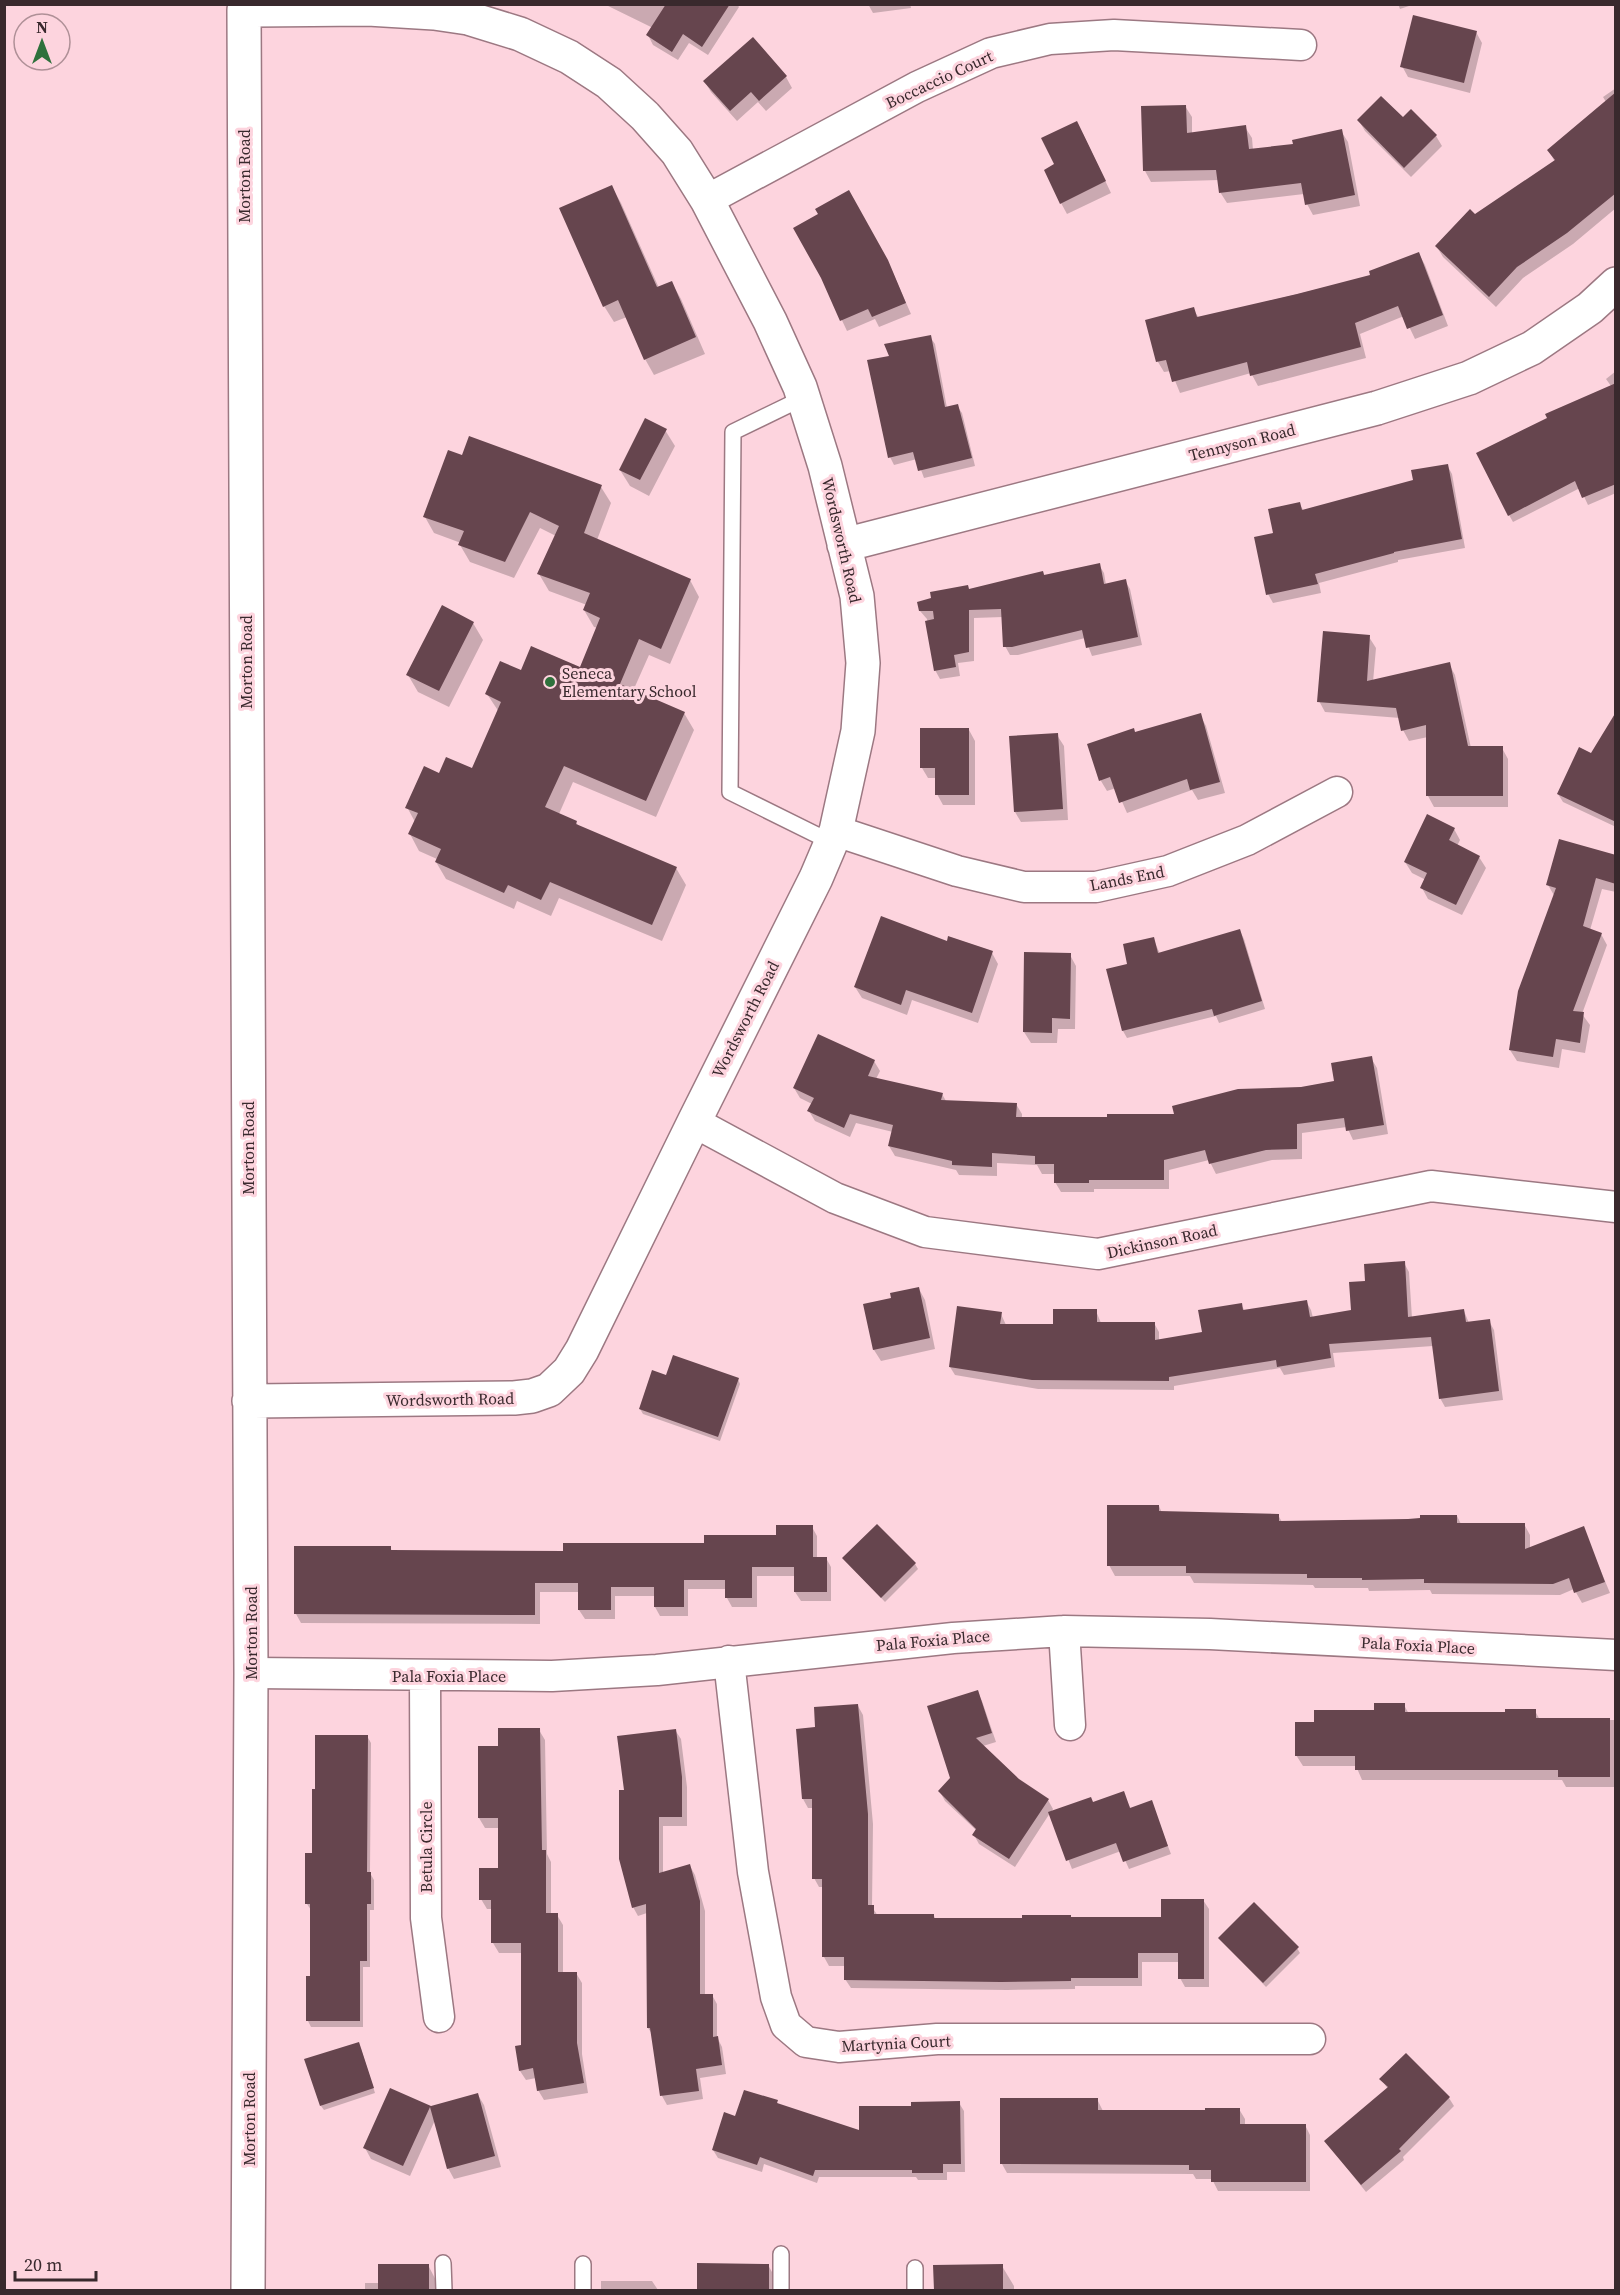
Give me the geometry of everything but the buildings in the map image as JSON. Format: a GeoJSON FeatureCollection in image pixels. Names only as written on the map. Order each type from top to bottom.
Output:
{"type":"FeatureCollection","features":[{"type":"Feature","properties":{"kind":"street","name":"Wordsworth Road"},"geometry":{"type":"LineString","coordinates":[[244,7],[368,9],[434,13],[468,18],[520,34],[569,57],[609,83],[645,116],[677,152],[707,200],[770,321],[804,398],[825,466],[857,596],[863,663],[858,730],[833,836],[816,878],[582,1350],[569,1371],[549,1390],[532,1396],[514,1398],[249,1401]]}},
{"type":"Feature","properties":{"kind":"street","name":"Morton Road"},"geometry":{"type":"LineString","coordinates":[[244,7],[251,1673],[248,2290]]}},
{"type":"Feature","properties":{"kind":"street","name":"Boccaccio Court"},"geometry":{"type":"LineString","coordinates":[[707,200],[917,87],[991,53],[1050,39],[1114,35],[1301,45]]}},
{"type":"Feature","properties":{"kind":"street","name":"Tennyson Road"},"geometry":{"type":"LineString","coordinates":[[844,545],[1377,408],[1468,378],[1532,348],[1590,308],[1616,284]]}},
{"type":"Feature","properties":{"kind":"street","name":"Lands End"},"geometry":{"type":"LineString","coordinates":[[833,836],[957,871],[1024,887],[1096,887],[1168,871],[1247,840],[1337,792]]}},
{"type":"Feature","properties":{"kind":"street","name":"Dickinson Road"},"geometry":{"type":"LineString","coordinates":[[694,1122],[835,1198],[925,1232],[1098,1254],[1431,1186],[1616,1208]]}},
{"type":"Feature","properties":{"kind":"street","name":"Pala Foxia Place"},"geometry":{"type":"LineString","coordinates":[[251,1673],[552,1676],[657,1670],[953,1638],[1064,1631],[1209,1634],[1616,1655]]}},
{"type":"Feature","properties":{"kind":"street"},"geometry":{"type":"LineString","coordinates":[[1064,1631],[1070,1725]]}},
{"type":"Feature","properties":{"kind":"street","name":"Martynia Court"},"geometry":{"type":"LineString","coordinates":[[729,1661],[753,1872],[776,1997],[786,2025],[806,2042],[840,2046],[937,2039],[1310,2039]]}},
{"type":"Feature","properties":{"kind":"street","name":"Betula Circle"},"geometry":{"type":"LineString","coordinates":[[425,1676],[426,1918],[439,2017]]}},
{"type":"Feature","properties":{"kind":"lane"},"geometry":{"type":"LineString","coordinates":[[804,398],[733,432],[730,792],[833,836]]}},
{"type":"Feature","properties":{"kind":"lane"},"geometry":{"type":"LineString","coordinates":[[781,2254],[781,2290]]}},
{"type":"Feature","properties":{"kind":"lane"},"geometry":{"type":"LineString","coordinates":[[444,2263],[444,2290]]}},
{"type":"Feature","properties":{"kind":"lane"},"geometry":{"type":"LineString","coordinates":[[583,2264],[583,2290]]}},
{"type":"Feature","properties":{"kind":"lane"},"geometry":{"type":"LineString","coordinates":[[915,2268],[915,2290]]}},
{"type":"Feature","properties":{"kind":"place","name":"Seneca Elementary School"},"geometry":{"type":"Point","coordinates":[550,682]}}]}
